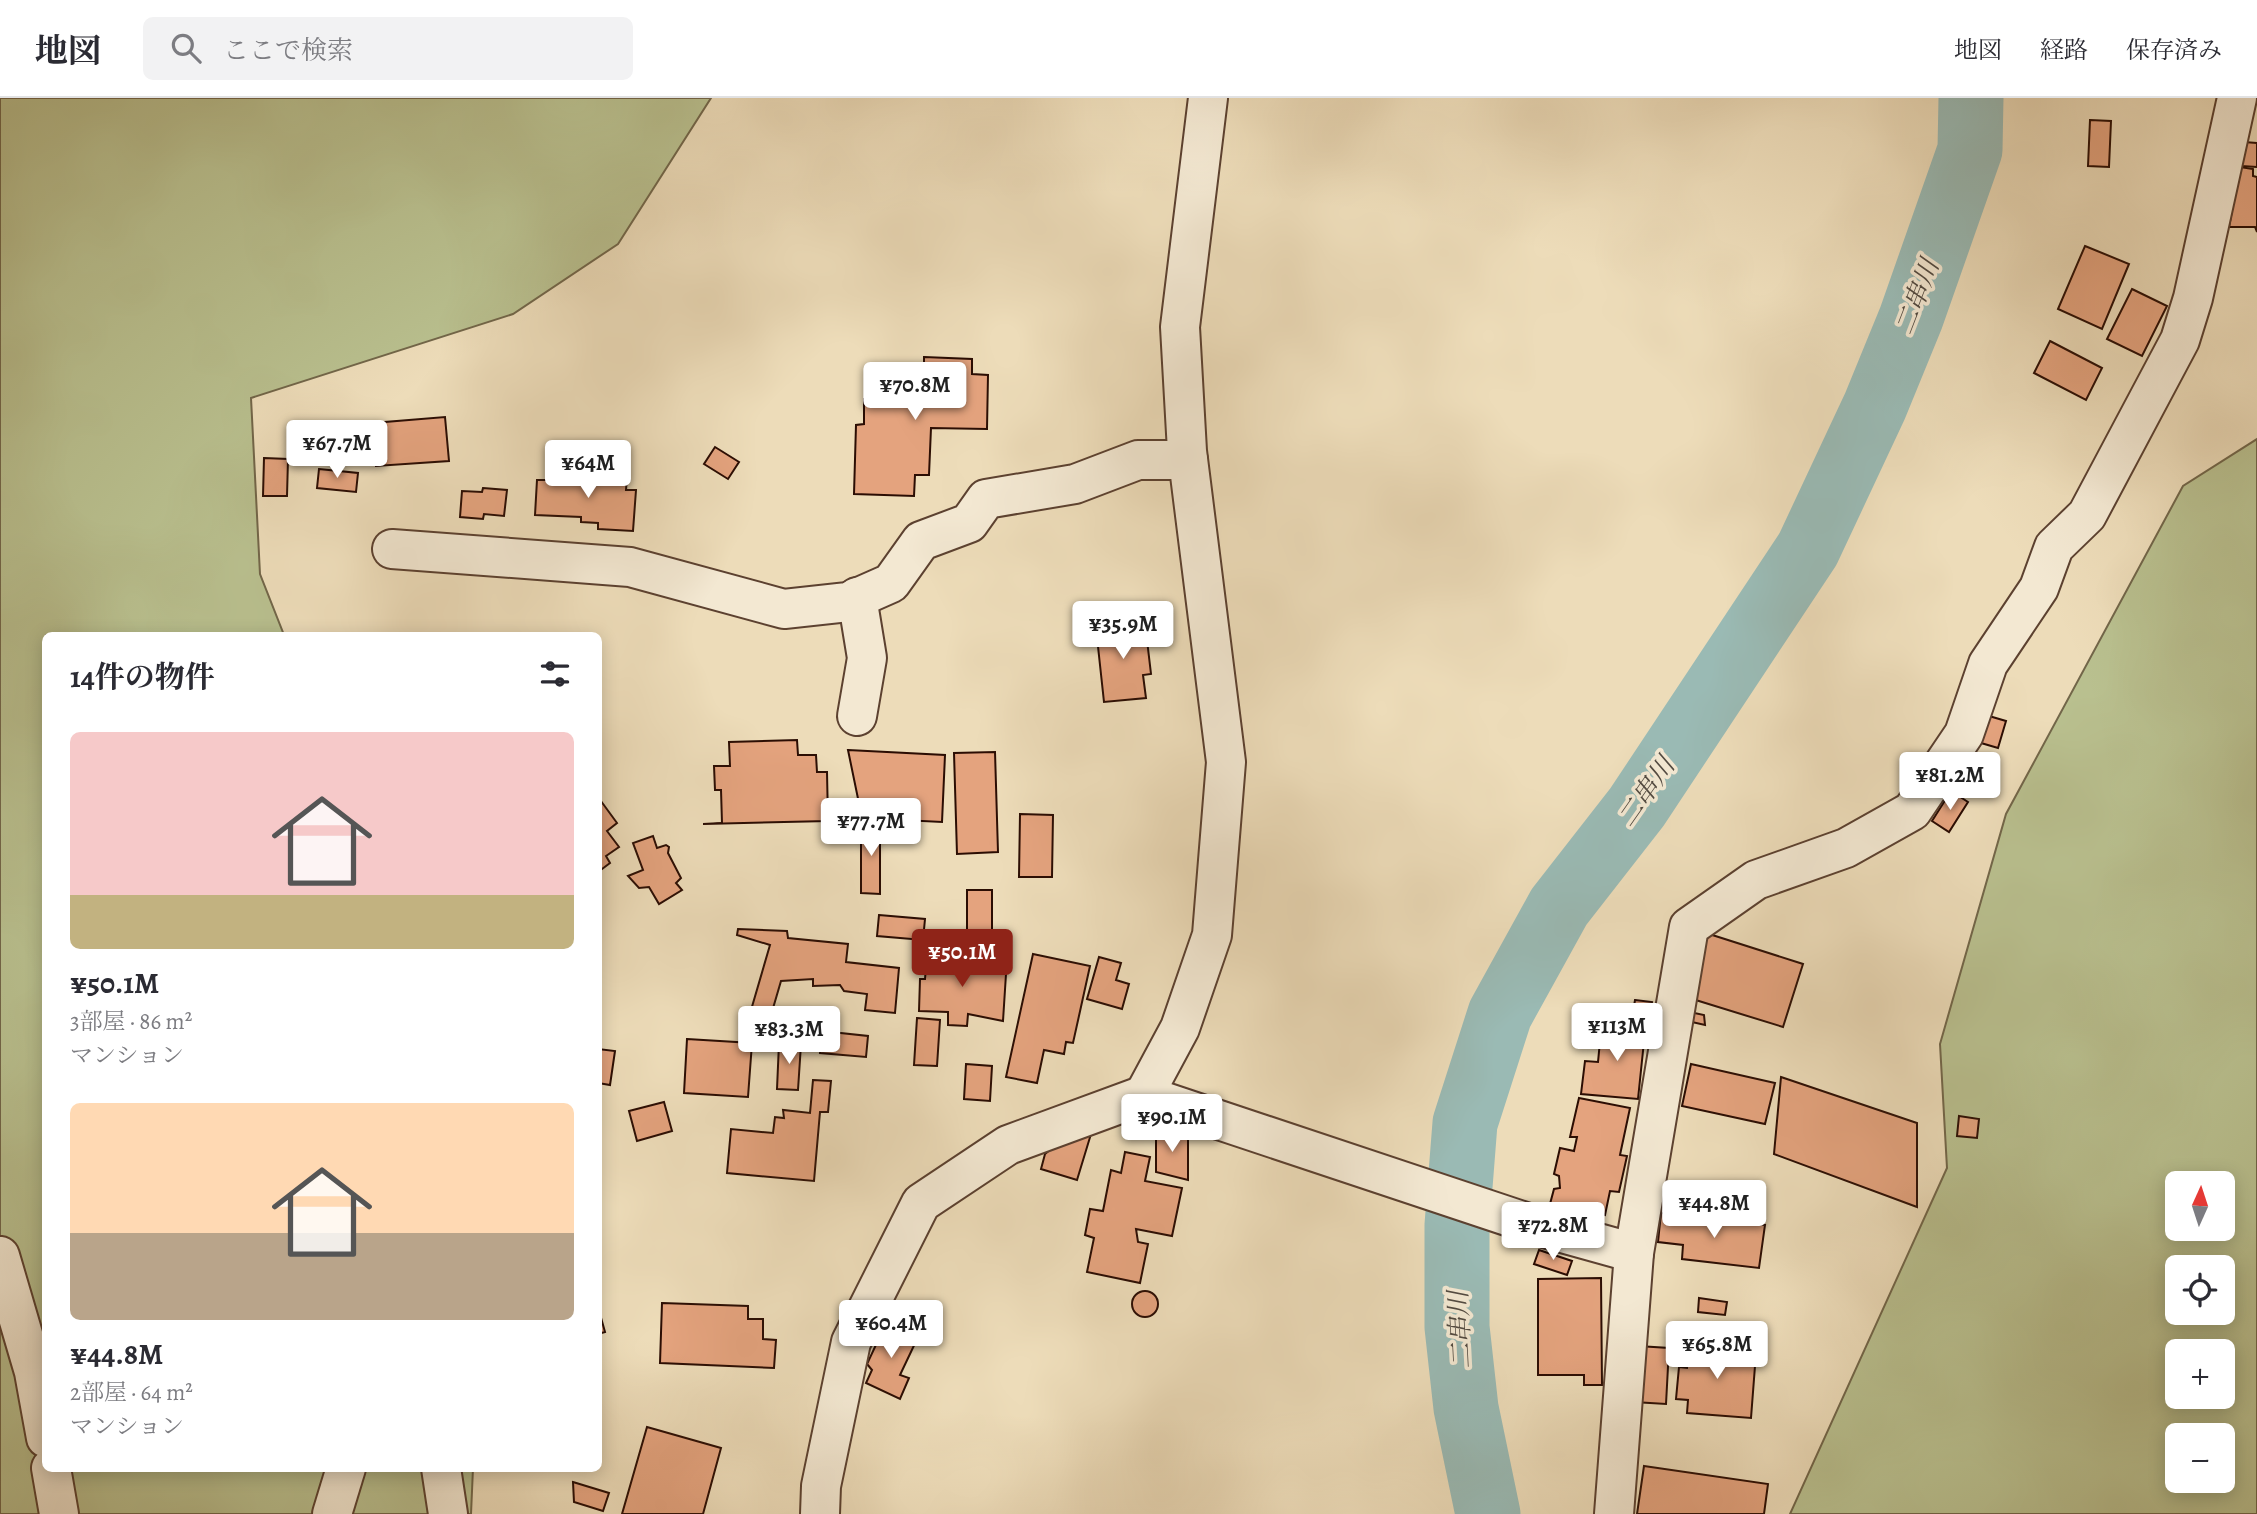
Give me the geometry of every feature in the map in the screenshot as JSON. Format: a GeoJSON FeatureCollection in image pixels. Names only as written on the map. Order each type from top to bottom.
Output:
{"type":"FeatureCollection","features":[{"type":"Feature","properties":{"kind":"street"},"geometry":{"type":"LineString","coordinates":[[1144,1095],[1180,1028],[1212,935],[1226,762],[1188,460],[1180,327],[1208,98]]}},
{"type":"Feature","properties":{"kind":"street"},"geometry":{"type":"LineString","coordinates":[[1614,1514],[1634,1253],[1689,927],[1756,880],[1846,848],[1912,811],[1964,734],[1988,664],[2039,588],[2054,547],[2087,515],[2180,341],[2193,298],[2237,98]]}},
{"type":"Feature","properties":{"kind":"street"},"geometry":{"type":"LineString","coordinates":[[392,549],[630,567],[784,609],[848,602],[891,583],[921,541],[969,523],[986,499],[1075,484],[1138,460],[1188,460]]}},
{"type":"Feature","properties":{"kind":"street"},"geometry":{"type":"LineString","coordinates":[[857,597],[867,658],[858,716]]}},
{"type":"Feature","properties":{"kind":"street"},"geometry":{"type":"LineString","coordinates":[[820,1514],[821,1486],[851,1342],[921,1203],[1008,1145],[1144,1095],[1537,1226],[1634,1253]]}},
{"type":"Feature","properties":{"kind":"street"},"geometry":{"type":"LineString","coordinates":[[0,1256],[34,1373],[42,1416]]}},
{"type":"Feature","properties":{"kind":"street"},"geometry":{"type":"LineString","coordinates":[[52,1472],[59,1514]]}},
{"type":"Feature","properties":{"kind":"street"},"geometry":{"type":"LineString","coordinates":[[332,1514],[345,1472]]}},
{"type":"Feature","properties":{"kind":"street"},"geometry":{"type":"LineString","coordinates":[[442,1472],[448,1514]]}},
{"type":"Feature","properties":{"kind":"green space"},"geometry":{"type":"Polygon","coordinates":[[[0,98],[711,98],[618,244],[513,314],[251,398],[260,574],[283,632],[42,632],[42,1472],[473,1472],[471,1514],[0,1514],[0,98]]]}},
{"type":"Feature","properties":{"kind":"green space"},"geometry":{"type":"Polygon","coordinates":[[[2257,439],[2257,1514],[1790,1514],[1947,1168],[1940,1044],[2006,814],[2183,486],[2257,439]]]}},
{"type":"Feature","properties":{"kind":"building"},"geometry":{"type":"Polygon","coordinates":[[[2090,120],[2111,121],[2109,167],[2088,166],[2090,120]]]}},
{"type":"Feature","properties":{"kind":"building"},"geometry":{"type":"Polygon","coordinates":[[[2244,142],[2257,143],[2257,167],[2241,166],[2244,142]]]}},
{"type":"Feature","properties":{"kind":"building"},"geometry":{"type":"Polygon","coordinates":[[[2240,167],[2253,169],[2253,176],[2257,177],[2257,232],[2255,227],[2229,227],[2240,167]]]}},
{"type":"Feature","properties":{"kind":"building"},"geometry":{"type":"Polygon","coordinates":[[[2085,246],[2129,264],[2102,329],[2058,309],[2085,246]]]}},
{"type":"Feature","properties":{"kind":"building"},"geometry":{"type":"Polygon","coordinates":[[[2132,289],[2167,306],[2142,356],[2107,339],[2132,289]]]}},
{"type":"Feature","properties":{"kind":"building"},"geometry":{"type":"Polygon","coordinates":[[[2050,341],[2102,368],[2086,400],[2034,373],[2050,341]]]}},
{"type":"Feature","properties":{"kind":"building"},"geometry":{"type":"Polygon","coordinates":[[[924,357],[972,359],[972,374],[988,375],[987,429],[931,428],[929,475],[915,475],[914,496],[854,494],[856,425],[864,424],[864,399],[876,400],[877,376],[899,377],[899,366],[914,367],[913,374],[924,374],[924,357]]]}},
{"type":"Feature","properties":{"kind":"building"},"geometry":{"type":"Polygon","coordinates":[[[445,417],[449,461],[376,466],[373,423],[445,417]]]}},
{"type":"Feature","properties":{"kind":"building"},"geometry":{"type":"Polygon","coordinates":[[[715,447],[739,462],[728,479],[704,464],[715,447]]]}},
{"type":"Feature","properties":{"kind":"building"},"geometry":{"type":"Polygon","coordinates":[[[264,458],[288,459],[287,496],[263,496],[264,458]]]}},
{"type":"Feature","properties":{"kind":"building"},"geometry":{"type":"Polygon","coordinates":[[[319,469],[358,473],[356,492],[317,488],[319,469]]]}},
{"type":"Feature","properties":{"kind":"building"},"geometry":{"type":"Polygon","coordinates":[[[548,473],[627,477],[626,490],[636,490],[633,531],[598,529],[598,523],[581,522],[581,517],[535,515],[537,480],[548,480],[548,473]]]}},
{"type":"Feature","properties":{"kind":"building"},"geometry":{"type":"Polygon","coordinates":[[[483,488],[507,490],[504,516],[484,514],[483,519],[460,517],[462,491],[482,492],[483,488]]]}},
{"type":"Feature","properties":{"kind":"building"},"geometry":{"type":"Polygon","coordinates":[[[1145,623],[1151,674],[1143,675],[1146,698],[1104,702],[1096,628],[1145,623]]]}},
{"type":"Feature","properties":{"kind":"building"},"geometry":{"type":"Polygon","coordinates":[[[1989,716],[2006,721],[1998,748],[1981,743],[1989,716]]]}},
{"type":"Feature","properties":{"kind":"building"},"geometry":{"type":"Polygon","coordinates":[[[797,740],[798,755],[816,755],[817,772],[827,772],[828,821],[703,824],[722,823],[721,790],[715,790],[714,766],[730,766],[729,742],[797,740]]]}},
{"type":"Feature","properties":{"kind":"building"},"geometry":{"type":"Polygon","coordinates":[[[848,750],[945,755],[942,822],[862,818],[848,750]]]}},
{"type":"Feature","properties":{"kind":"building"},"geometry":{"type":"Polygon","coordinates":[[[995,752],[998,852],[957,854],[954,753],[995,752]]]}},
{"type":"Feature","properties":{"kind":"building"},"geometry":{"type":"Polygon","coordinates":[[[1951,791],[1968,802],[1949,832],[1932,821],[1951,791]]]}},
{"type":"Feature","properties":{"kind":"building"},"geometry":{"type":"Polygon","coordinates":[[[602,802],[617,823],[607,831],[619,847],[606,856],[610,863],[602,869],[602,802]]]}},
{"type":"Feature","properties":{"kind":"building"},"geometry":{"type":"Polygon","coordinates":[[[1020,814],[1053,815],[1052,877],[1019,877],[1020,814]]]}},
{"type":"Feature","properties":{"kind":"building"},"geometry":{"type":"Polygon","coordinates":[[[861,822],[880,822],[880,894],[861,893],[861,822]]]}},
{"type":"Feature","properties":{"kind":"building"},"geometry":{"type":"Polygon","coordinates":[[[653,836],[657,848],[666,845],[669,847],[668,853],[681,878],[676,883],[682,890],[659,904],[649,887],[639,888],[628,876],[643,870],[633,843],[653,836]]]}},
{"type":"Feature","properties":{"kind":"building"},"geometry":{"type":"Polygon","coordinates":[[[967,890],[992,890],[992,940],[967,932],[967,890]]]}},
{"type":"Feature","properties":{"kind":"building"},"geometry":{"type":"Polygon","coordinates":[[[879,915],[925,919],[923,940],[877,936],[879,915]]]}},
{"type":"Feature","properties":{"kind":"building"},"geometry":{"type":"Polygon","coordinates":[[[738,929],[787,931],[788,938],[848,944],[846,962],[899,968],[895,1013],[865,1010],[867,994],[844,991],[840,985],[813,986],[813,979],[781,981],[769,1022],[749,1017],[770,945],[737,935],[738,929]]]}},
{"type":"Feature","properties":{"kind":"building"},"geometry":{"type":"Polygon","coordinates":[[[1706,933],[1803,964],[1783,1027],[1686,997],[1706,933]]]}},
{"type":"Feature","properties":{"kind":"building"},"geometry":{"type":"Polygon","coordinates":[[[1033,954],[1090,966],[1073,1043],[1066,1042],[1064,1054],[1044,1050],[1037,1083],[1006,1077],[1033,954]]]}},
{"type":"Feature","properties":{"kind":"building"},"geometry":{"type":"Polygon","coordinates":[[[927,955],[943,955],[945,960],[961,962],[962,957],[990,959],[989,973],[1006,974],[1003,1021],[968,1014],[967,1026],[948,1025],[948,1012],[919,1011],[920,979],[925,979],[927,955]]]}},
{"type":"Feature","properties":{"kind":"building"},"geometry":{"type":"Polygon","coordinates":[[[1099,957],[1121,963],[1116,980],[1129,984],[1122,1009],[1087,999],[1099,957]]]}},
{"type":"Feature","properties":{"kind":"building"},"geometry":{"type":"Polygon","coordinates":[[[1635,1000],[1652,1002],[1650,1014],[1633,1012],[1635,1000]]]}},
{"type":"Feature","properties":{"kind":"building"},"geometry":{"type":"Polygon","coordinates":[[[1685,1011],[1704,1015],[1705,1025],[1683,1020],[1685,1011]]]}},
{"type":"Feature","properties":{"kind":"building"},"geometry":{"type":"Polygon","coordinates":[[[917,1018],[940,1020],[937,1066],[914,1065],[917,1018]]]}},
{"type":"Feature","properties":{"kind":"building"},"geometry":{"type":"Polygon","coordinates":[[[1623,1019],[1646,1022],[1638,1099],[1581,1094],[1585,1061],[1598,1062],[1601,1031],[1621,1032],[1623,1019]]]}},
{"type":"Feature","properties":{"kind":"building"},"geometry":{"type":"Polygon","coordinates":[[[822,1031],[868,1036],[866,1057],[820,1053],[822,1031]]]}},
{"type":"Feature","properties":{"kind":"building"},"geometry":{"type":"Polygon","coordinates":[[[687,1039],[752,1043],[748,1097],[684,1093],[687,1039]]]}},
{"type":"Feature","properties":{"kind":"building"},"geometry":{"type":"Polygon","coordinates":[[[779,1043],[801,1044],[798,1090],[777,1089],[779,1043]]]}},
{"type":"Feature","properties":{"kind":"building"},"geometry":{"type":"Polygon","coordinates":[[[602,1049],[615,1051],[610,1085],[602,1084],[602,1049]]]}},
{"type":"Feature","properties":{"kind":"building"},"geometry":{"type":"Polygon","coordinates":[[[966,1064],[992,1066],[990,1101],[964,1099],[966,1064]]]}},
{"type":"Feature","properties":{"kind":"building"},"geometry":{"type":"Polygon","coordinates":[[[1691,1064],[1775,1083],[1765,1124],[1682,1106],[1691,1064]]]}},
{"type":"Feature","properties":{"kind":"building"},"geometry":{"type":"Polygon","coordinates":[[[1781,1077],[1917,1123],[1917,1207],[1774,1154],[1781,1077]]]}},
{"type":"Feature","properties":{"kind":"building"},"geometry":{"type":"Polygon","coordinates":[[[813,1080],[831,1081],[828,1112],[820,1112],[814,1181],[727,1173],[731,1129],[773,1133],[775,1117],[784,1118],[783,1110],[810,1113],[813,1080]]]}},
{"type":"Feature","properties":{"kind":"building"},"geometry":{"type":"Polygon","coordinates":[[[1579,1098],[1630,1108],[1620,1155],[1627,1156],[1619,1192],[1610,1191],[1605,1215],[1550,1204],[1554,1189],[1560,1188],[1559,1176],[1554,1174],[1560,1148],[1574,1151],[1577,1137],[1570,1137],[1579,1098]]]}},
{"type":"Feature","properties":{"kind":"building"},"geometry":{"type":"Polygon","coordinates":[[[664,1102],[672,1131],[637,1141],[629,1111],[664,1102]]]}},
{"type":"Feature","properties":{"kind":"building"},"geometry":{"type":"Polygon","coordinates":[[[1959,1116],[1979,1119],[1977,1138],[1957,1136],[1959,1116]]]}},
{"type":"Feature","properties":{"kind":"building"},"geometry":{"type":"Polygon","coordinates":[[[1075,1129],[1091,1134],[1077,1180],[1041,1169],[1045,1154],[1075,1129]]]}},
{"type":"Feature","properties":{"kind":"building"},"geometry":{"type":"Polygon","coordinates":[[[1156,1132],[1188,1132],[1188,1180],[1156,1172],[1156,1132]]]}},
{"type":"Feature","properties":{"kind":"building"},"geometry":{"type":"Polygon","coordinates":[[[1125,1152],[1150,1157],[1145,1181],[1182,1188],[1172,1236],[1136,1229],[1138,1242],[1148,1244],[1140,1283],[1087,1272],[1094,1238],[1085,1235],[1090,1209],[1103,1211],[1111,1170],[1121,1173],[1125,1152]]]}},
{"type":"Feature","properties":{"kind":"building"},"geometry":{"type":"Polygon","coordinates":[[[1661,1213],[1765,1225],[1759,1268],[1682,1259],[1683,1245],[1658,1242],[1661,1213]]]}},
{"type":"Feature","properties":{"kind":"building"},"geometry":{"type":"Polygon","coordinates":[[[1539,1250],[1572,1261],[1567,1275],[1534,1264],[1539,1250]]]}},
{"type":"Feature","properties":{"kind":"building"},"geometry":{"type":"Polygon","coordinates":[[[1601,1278],[1602,1385],[1584,1385],[1584,1375],[1538,1375],[1538,1279],[1601,1278]]]}},
{"type":"Feature","properties":{"kind":"building"},"geometry":{"type":"Polygon","coordinates":[[[1145,1291],[1154,1295],[1158,1304],[1154,1313],[1145,1317],[1136,1313],[1132,1304],[1136,1295],[1145,1291]]]}},
{"type":"Feature","properties":{"kind":"building"},"geometry":{"type":"Polygon","coordinates":[[[1699,1298],[1727,1302],[1725,1315],[1698,1312],[1699,1298]]]}},
{"type":"Feature","properties":{"kind":"building"},"geometry":{"type":"Polygon","coordinates":[[[662,1303],[748,1306],[748,1319],[763,1319],[763,1339],[776,1340],[774,1368],[660,1363],[662,1303]]]}},
{"type":"Feature","properties":{"kind":"building"},"geometry":{"type":"Polygon","coordinates":[[[887,1321],[919,1335],[900,1375],[909,1378],[900,1399],[866,1383],[872,1370],[867,1364],[887,1321]]]}},
{"type":"Feature","properties":{"kind":"building"},"geometry":{"type":"Polygon","coordinates":[[[1689,1340],[1724,1343],[1727,1351],[1756,1353],[1751,1418],[1687,1413],[1688,1400],[1676,1399],[1679,1367],[1687,1368],[1689,1340]]]}},
{"type":"Feature","properties":{"kind":"building"},"geometry":{"type":"Polygon","coordinates":[[[1638,1346],[1669,1348],[1666,1404],[1634,1402],[1638,1346]]]}},
{"type":"Feature","properties":{"kind":"building"},"geometry":{"type":"Polygon","coordinates":[[[647,1427],[721,1448],[703,1514],[622,1514],[647,1427]]]}},
{"type":"Feature","properties":{"kind":"building"},"geometry":{"type":"Polygon","coordinates":[[[1644,1466],[1768,1484],[1764,1514],[1637,1514],[1644,1466]]]}},
{"type":"Feature","properties":{"kind":"building"},"geometry":{"type":"Polygon","coordinates":[[[573,1482],[609,1493],[603,1511],[574,1502],[573,1482]]]}},
{"type":"Feature","properties":{"kind":"waterway","name":"二串川"},"geometry":{"type":"LineString","coordinates":[[1488,1514],[1466,1408],[1457,1327],[1457,1225],[1465,1123],[1500,1014],[1559,907],[1637,807],[1808,549],[1875,406],[1911,318],[1970,150],[1971,98]]}}]}
